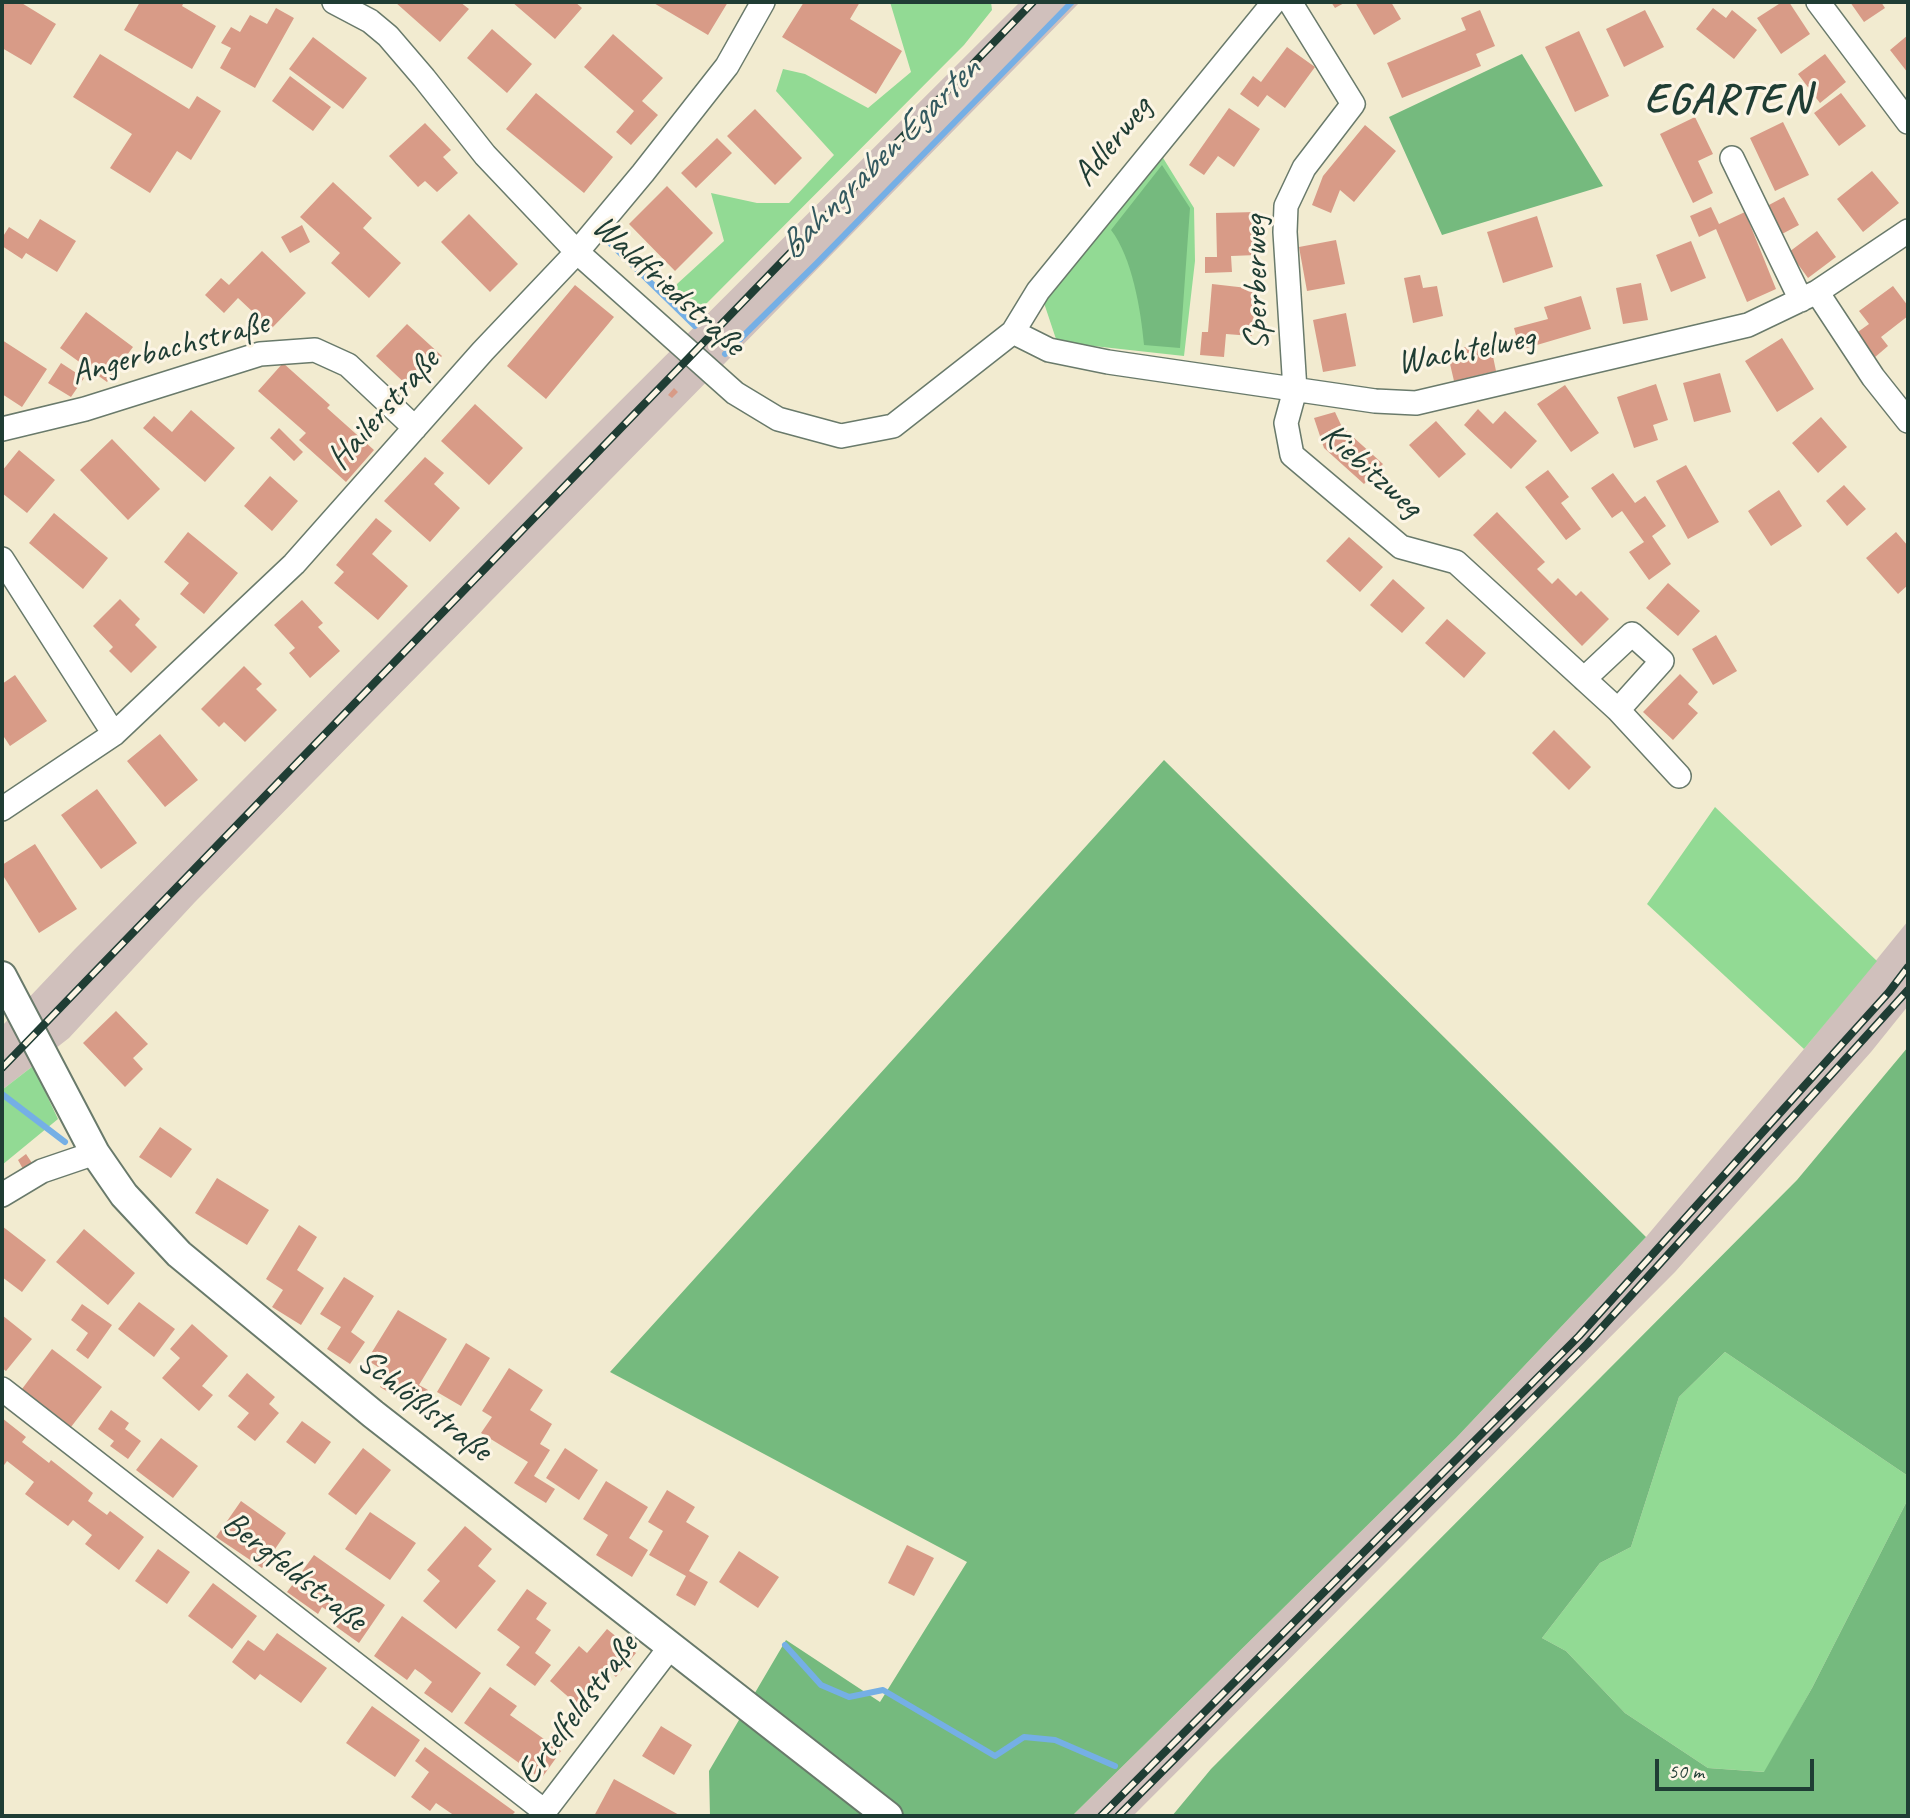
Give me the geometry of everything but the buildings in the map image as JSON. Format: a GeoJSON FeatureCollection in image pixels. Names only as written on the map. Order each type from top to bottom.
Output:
{"type":"FeatureCollection","features":[{"type":"Feature","properties":{"kind":"street","name":"Hailerstraße"},"geometry":{"type":"LineString","coordinates":[[2,809],[114,734],[294,564],[577,252],[643,173],[727,66],[762,2]]}},
{"type":"Feature","properties":{"kind":"street","name":"Adlerweg"},"geometry":{"type":"LineString","coordinates":[[1013,332],[1038,290],[1274,2]]}},
{"type":"Feature","properties":{"kind":"street","name":"Sperberweg"},"geometry":{"type":"LineString","coordinates":[[1290,2],[1353,104],[1304,167],[1286,206],[1285,232],[1296,390]]}},
{"type":"Feature","properties":{"kind":"street"},"geometry":{"type":"LineString","coordinates":[[1818,2],[1908,122]]}},
{"type":"Feature","properties":{"kind":"street","name":"Waldfriedstraße"},"geometry":{"type":"LineString","coordinates":[[345,4],[388,36],[485,155],[577,252],[735,393],[778,419],[841,436],[893,426],[1013,332]]}},
{"type":"Feature","properties":{"kind":"street"},"geometry":{"type":"LineString","coordinates":[[1732,159],[1809,296],[1908,421]]}},
{"type":"Feature","properties":{"kind":"street","name":"Wachtelweg"},"geometry":{"type":"LineString","coordinates":[[1013,332],[1049,350],[1108,362],[1375,401],[1416,403],[1748,325],[1809,296],[1908,231]]}},
{"type":"Feature","properties":{"kind":"street","name":"Angerbachstraße"},"geometry":{"type":"LineString","coordinates":[[2,429],[85,409],[260,354],[315,350],[348,365],[415,428]]}},
{"type":"Feature","properties":{"kind":"street","name":"Kiebitzweg"},"geometry":{"type":"LineString","coordinates":[[1296,390],[1286,423],[1292,455],[1401,547],[1456,562],[1618,710],[1679,776]]}},
{"type":"Feature","properties":{"kind":"street"},"geometry":{"type":"LineString","coordinates":[[2,559],[114,734]]}},
{"type":"Feature","properties":{"kind":"street"},"geometry":{"type":"LineString","coordinates":[[1584,679],[1632,634],[1662,661],[1618,710]]}},
{"type":"Feature","properties":{"kind":"street","name":"Schlößlstraße"},"geometry":{"type":"LineString","coordinates":[[2,976],[95,1153],[124,1195],[179,1254],[373,1414],[888,1816]]}},
{"type":"Feature","properties":{"kind":"street"},"geometry":{"type":"LineString","coordinates":[[2,1195],[42,1171],[95,1153]]}},
{"type":"Feature","properties":{"kind":"street","name":"Bergfeldstraße"},"geometry":{"type":"LineString","coordinates":[[2,1389],[542,1813]]}},
{"type":"Feature","properties":{"kind":"street","name":"Ertelfeldstraße"},"geometry":{"type":"LineString","coordinates":[[542,1813],[671,1646]]}},
{"type":"Feature","properties":{"kind":"shaded area"},"geometry":{"type":"Polygon","coordinates":[[[1020,2],[1080,2],[195,902],[69,1038],[2,1090],[2,1026],[75,949],[549,472],[1020,2]]]}},
{"type":"Feature","properties":{"kind":"shaded area"},"geometry":{"type":"Polygon","coordinates":[[[1908,921],[1908,1006],[1871,1052],[1675,1272],[1133,1816],[1072,1816],[1456,1438],[1646,1237],[1908,921]]]}},
{"type":"Feature","properties":{"kind":"green space"},"geometry":{"type":"Polygon","coordinates":[[[890,2],[991,2],[992,10],[964,45],[698,312],[672,298],[677,284],[724,241],[711,193],[757,203],[789,203],[834,155],[776,91],[783,69],[805,74],[868,108],[911,72],[890,2]]]}},
{"type":"Feature","properties":{"kind":"green space"},"geometry":{"type":"Polygon","coordinates":[[[1522,54],[1603,186],[1442,235],[1389,117],[1522,54]]]}},
{"type":"Feature","properties":{"kind":"green space"},"geometry":{"type":"Polygon","coordinates":[[[1160,153],[1194,208],[1195,261],[1184,356],[1057,342],[1043,300],[1160,153]]]}},
{"type":"Feature","properties":{"kind":"green space"},"geometry":{"type":"Polygon","coordinates":[[[1162,165],[1190,208],[1180,348],[1144,345],[1141,316],[1130,269],[1111,230],[1162,165]]]}},
{"type":"Feature","properties":{"kind":"green space"},"geometry":{"type":"Polygon","coordinates":[[[1164,760],[1646,1237],[1456,1438],[1072,1816],[710,1816],[709,1771],[786,1640],[880,1702],[967,1562],[610,1372],[1164,760]]]}},
{"type":"Feature","properties":{"kind":"green space"},"geometry":{"type":"Polygon","coordinates":[[[1715,807],[1877,961],[1804,1049],[1647,904],[1715,807]]]}},
{"type":"Feature","properties":{"kind":"green space"},"geometry":{"type":"Polygon","coordinates":[[[1908,1047],[1908,1476],[1725,1352],[1679,1397],[1631,1547],[1600,1563],[1542,1638],[1566,1651],[1625,1713],[1708,1768],[1764,1772],[1812,1688],[1908,1499],[1908,1816],[1172,1816],[1211,1769],[1797,1180],[1908,1047]]]}},
{"type":"Feature","properties":{"kind":"green space"},"geometry":{"type":"Polygon","coordinates":[[[33,1066],[58,1119],[2,1165],[2,1090],[33,1066]]]}},
{"type":"Feature","properties":{"kind":"green space"},"geometry":{"type":"Polygon","coordinates":[[[1725,1352],[1908,1476],[1908,1499],[1812,1688],[1765,1772],[1708,1768],[1625,1713],[1566,1651],[1542,1638],[1600,1563],[1631,1547],[1679,1397],[1725,1352]]]}},
{"type":"Feature","properties":{"kind":"waterway","name":"Bahngraben Egarten"},"geometry":{"type":"LineString","coordinates":[[725,354],[1072,2]]}},
{"type":"Feature","properties":{"kind":"waterway"},"geometry":{"type":"LineString","coordinates":[[609,242],[695,326]]}},
{"type":"Feature","properties":{"kind":"waterway"},"geometry":{"type":"LineString","coordinates":[[2,1094],[65,1142]]}},
{"type":"Feature","properties":{"kind":"waterway"},"geometry":{"type":"LineString","coordinates":[[785,1645],[821,1685],[849,1697],[883,1690],[995,1756],[1024,1737],[1055,1740],[1115,1766]]}},
{"type":"Feature","properties":{"kind":"railway"},"geometry":{"type":"LineString","coordinates":[[2,1068],[1033,2]]}},
{"type":"Feature","properties":{"kind":"railway"},"geometry":{"type":"LineString","coordinates":[[1101,1816],[1579,1336],[1889,992],[1908,967]]}},
{"type":"Feature","properties":{"kind":"railway"},"geometry":{"type":"LineString","coordinates":[[1118,1816],[1587,1344],[1908,990]]}},
{"type":"Feature","properties":{"kind":"district","name":"EGARTEN"},"geometry":{"type":"Point","coordinates":[1728,101]}}]}
